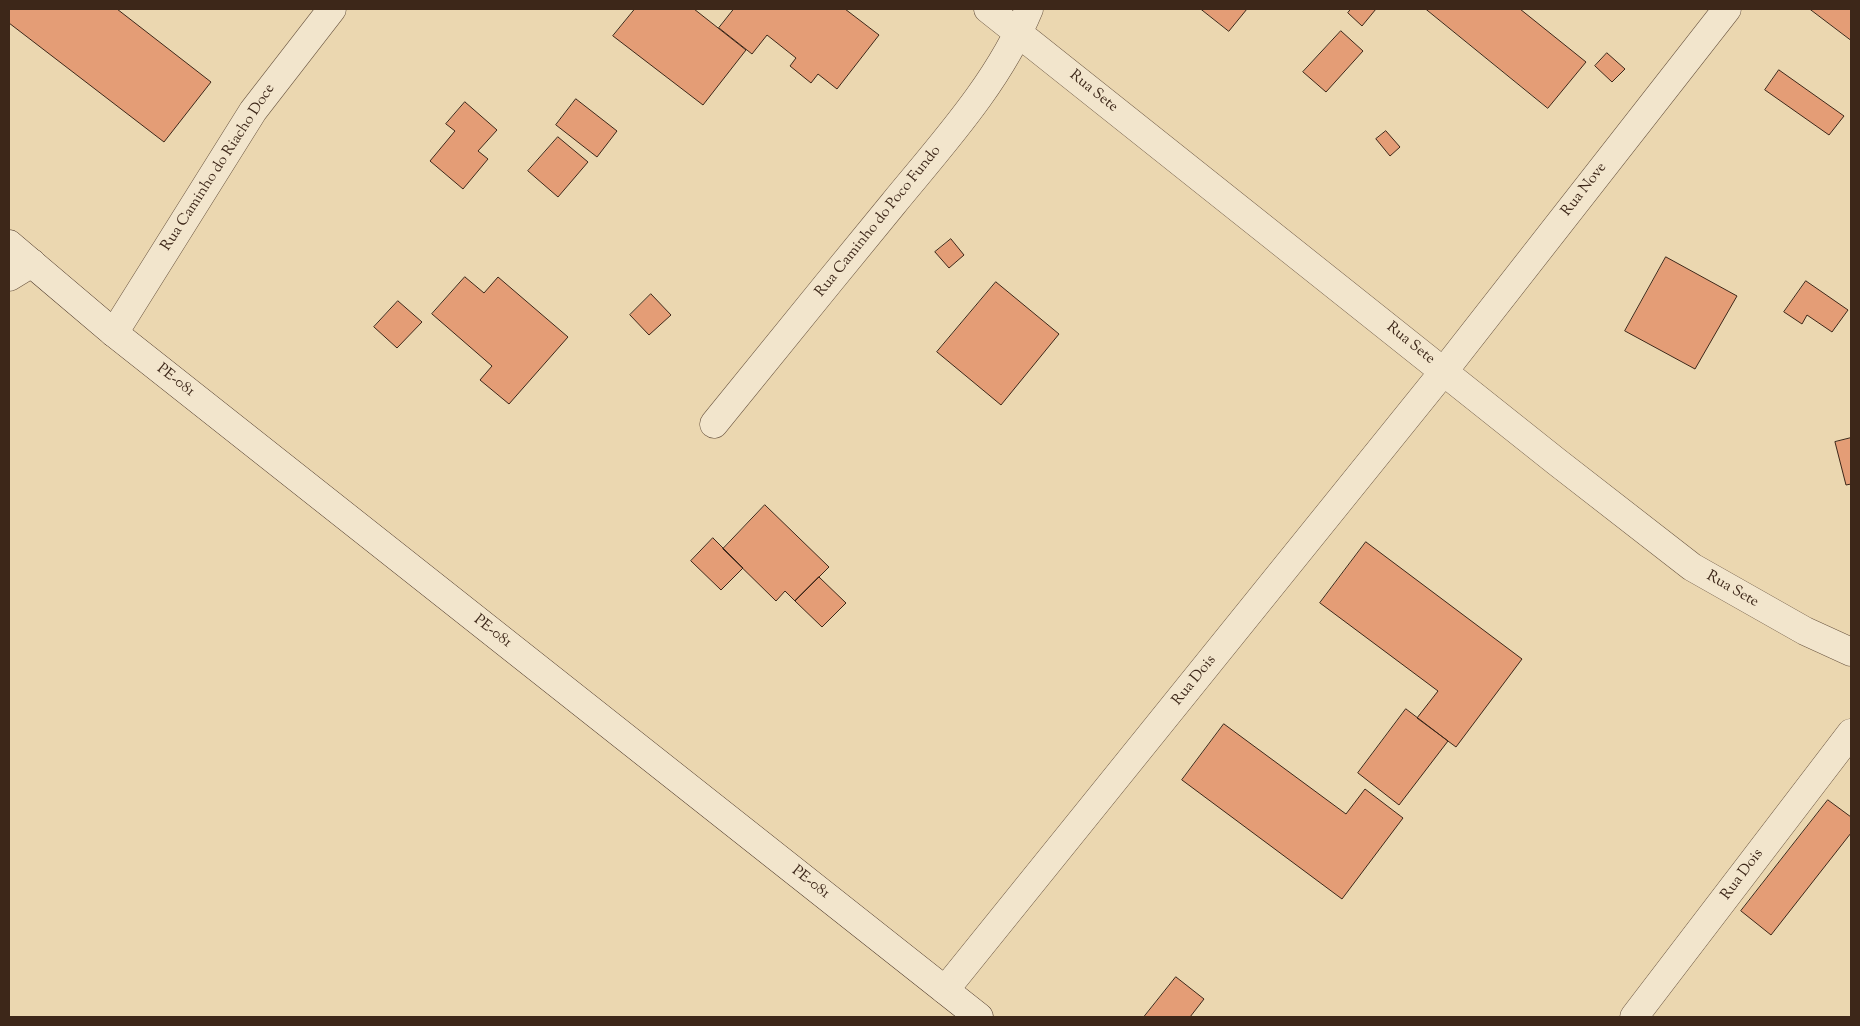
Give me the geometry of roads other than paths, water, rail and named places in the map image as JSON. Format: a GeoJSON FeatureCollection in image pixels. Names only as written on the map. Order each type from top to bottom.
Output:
{"type":"FeatureCollection","features":[{"type":"Feature","properties":{"kind":"street","name":"Rua Caminho do Riacho Doce"},"geometry":{"type":"LineString","coordinates":[[114,333],[253,111],[332,9]]}},
{"type":"Feature","properties":{"kind":"street","name":"Rua Sete"},"geometry":{"type":"LineString","coordinates":[[988,9],[1024,21],[1444,371],[1692,567],[1805,632],[1851,652]]}},
{"type":"Feature","properties":{"kind":"street","name":"Rua Nove"},"geometry":{"type":"LineString","coordinates":[[1444,371],[1727,9]]}},
{"type":"Feature","properties":{"kind":"street","name":"Rua Caminho do Poco Fundo"},"geometry":{"type":"LineString","coordinates":[[714,424],[962,121],[1002,62],[1024,21]]}},
{"type":"Feature","properties":{"kind":"street","name":"PE-081"},"geometry":{"type":"LineString","coordinates":[[9,244],[114,333],[979,1017]]}},
{"type":"Feature","properties":{"kind":"street"},"geometry":{"type":"LineString","coordinates":[[9,277],[32,263]]}},
{"type":"Feature","properties":{"kind":"street","name":"Rua Dois"},"geometry":{"type":"LineString","coordinates":[[946,990],[1444,371]]}},
{"type":"Feature","properties":{"kind":"street","name":"Rua Dois"},"geometry":{"type":"LineString","coordinates":[[1634,1017],[1851,733]]}}]}
